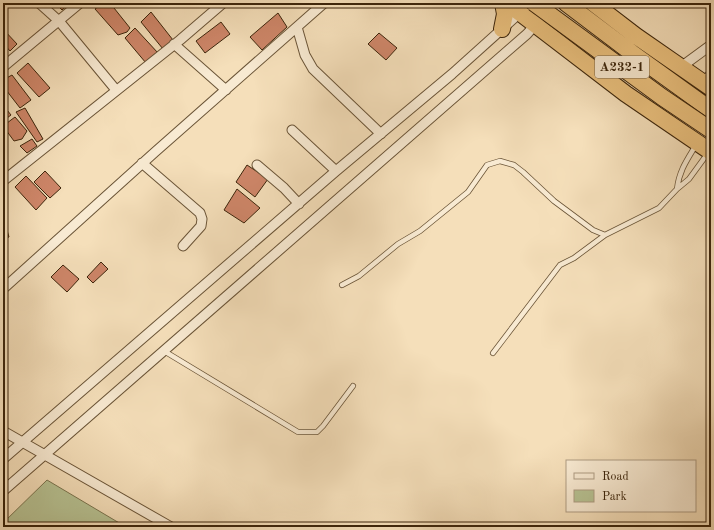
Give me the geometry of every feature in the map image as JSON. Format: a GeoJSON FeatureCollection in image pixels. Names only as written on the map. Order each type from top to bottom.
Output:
{"type":"FeatureCollection","features":[{"type":"Feature","properties":{"kind":"highway"},"geometry":{"type":"LineString","coordinates":[[502,29],[505,14],[503,3]]}},
{"type":"Feature","properties":{"kind":"highway"},"geometry":{"type":"LineString","coordinates":[[507,3],[525,8],[535,25],[626,94],[706,149]]}},
{"type":"Feature","properties":{"kind":"highway","name":"A232-1"},"geometry":{"type":"LineString","coordinates":[[534,3],[662,97],[711,130]]}},
{"type":"Feature","properties":{"kind":"highway","name":"A232-1"},"geometry":{"type":"LineString","coordinates":[[566,3],[638,58],[711,110]]}},
{"type":"Feature","properties":{"kind":"highway"},"geometry":{"type":"LineString","coordinates":[[593,3],[636,36],[682,67],[708,81]]}},
{"type":"Feature","properties":{"kind":"street"},"geometry":{"type":"LineString","coordinates":[[40,3],[59,21],[116,90]]}},
{"type":"Feature","properties":{"kind":"street"},"geometry":{"type":"LineString","coordinates":[[3,67],[80,3]]}},
{"type":"Feature","properties":{"kind":"street"},"geometry":{"type":"LineString","coordinates":[[3,181],[223,3]]}},
{"type":"Feature","properties":{"kind":"street"},"geometry":{"type":"LineString","coordinates":[[3,289],[142,163],[324,3]]}},
{"type":"Feature","properties":{"kind":"street"},"geometry":{"type":"LineString","coordinates":[[3,491],[527,34],[535,25],[548,3]]}},
{"type":"Feature","properties":{"kind":"street"},"geometry":{"type":"LineString","coordinates":[[3,459],[336,171],[452,74],[525,8]]}},
{"type":"Feature","properties":{"kind":"street"},"geometry":{"type":"LineString","coordinates":[[297,27],[305,55],[313,69],[381,134]]}},
{"type":"Feature","properties":{"kind":"street"},"geometry":{"type":"LineString","coordinates":[[174,44],[226,90]]}},
{"type":"Feature","properties":{"kind":"street"},"geometry":{"type":"LineString","coordinates":[[682,67],[711,47]]}},
{"type":"Feature","properties":{"kind":"street"},"geometry":{"type":"LineString","coordinates":[[292,130],[336,171]]}},
{"type":"Feature","properties":{"kind":"street"},"geometry":{"type":"LineString","coordinates":[[142,163],[200,213],[202,219],[201,226],[183,246]]}},
{"type":"Feature","properties":{"kind":"street"},"geometry":{"type":"LineString","coordinates":[[257,165],[284,188],[299,204]]}},
{"type":"Feature","properties":{"kind":"street"},"geometry":{"type":"LineString","coordinates":[[3,431],[171,527]]}},
{"type":"Feature","properties":{"kind":"lane"},"geometry":{"type":"LineString","coordinates":[[677,188],[678,178],[682,168],[706,149]]}},
{"type":"Feature","properties":{"kind":"lane"},"geometry":{"type":"LineString","coordinates":[[493,353],[560,265],[574,258],[605,235],[659,208],[677,188],[690,179],[706,149]]}},
{"type":"Feature","properties":{"kind":"lane"},"geometry":{"type":"LineString","coordinates":[[342,285],[359,276],[398,244],[420,231],[468,192],[487,165],[500,161],[514,165],[554,201],[593,230],[605,235]]}},
{"type":"Feature","properties":{"kind":"lane"},"geometry":{"type":"LineString","coordinates":[[164,351],[298,432],[316,432],[323,426],[353,386]]}},
{"type":"Feature","properties":{"kind":"green space"},"geometry":{"type":"Polygon","coordinates":[[[47,480],[126,527],[3,527],[3,523],[47,480]]]}},
{"type":"Feature","properties":{"kind":"building"},"geometry":{"type":"Polygon","coordinates":[[[55,3],[70,3],[62,10],[55,3]]]}},
{"type":"Feature","properties":{"kind":"building"},"geometry":{"type":"Polygon","coordinates":[[[103,3],[110,3],[130,28],[127,32],[118,35],[95,9],[103,3]]]}},
{"type":"Feature","properties":{"kind":"building"},"geometry":{"type":"Polygon","coordinates":[[[151,12],[173,40],[163,49],[141,22],[151,12]]]}},
{"type":"Feature","properties":{"kind":"building"},"geometry":{"type":"Polygon","coordinates":[[[278,13],[287,27],[262,50],[250,37],[278,13]]]}},
{"type":"Feature","properties":{"kind":"building"},"geometry":{"type":"Polygon","coordinates":[[[221,22],[230,34],[205,53],[196,41],[221,22]]]}},
{"type":"Feature","properties":{"kind":"building"},"geometry":{"type":"Polygon","coordinates":[[[135,28],[158,53],[146,63],[125,38],[135,28]]]}},
{"type":"Feature","properties":{"kind":"building"},"geometry":{"type":"Polygon","coordinates":[[[3,29],[17,44],[10,51],[3,43],[3,29]]]}},
{"type":"Feature","properties":{"kind":"building"},"geometry":{"type":"Polygon","coordinates":[[[379,33],[397,48],[386,60],[368,44],[379,33]]]}},
{"type":"Feature","properties":{"kind":"building"},"geometry":{"type":"Polygon","coordinates":[[[28,63],[50,88],[39,97],[17,73],[28,63]]]}},
{"type":"Feature","properties":{"kind":"building"},"geometry":{"type":"Polygon","coordinates":[[[12,75],[31,100],[20,108],[3,86],[3,80],[12,75]]]}},
{"type":"Feature","properties":{"kind":"building"},"geometry":{"type":"Polygon","coordinates":[[[3,105],[11,115],[3,121],[3,105]]]}},
{"type":"Feature","properties":{"kind":"building"},"geometry":{"type":"Polygon","coordinates":[[[25,108],[43,139],[37,142],[16,112],[25,108]]]}},
{"type":"Feature","properties":{"kind":"building"},"geometry":{"type":"Polygon","coordinates":[[[15,117],[27,131],[22,139],[14,141],[3,126],[15,117]]]}},
{"type":"Feature","properties":{"kind":"building"},"geometry":{"type":"Polygon","coordinates":[[[32,139],[37,146],[27,153],[20,146],[32,139]]]}},
{"type":"Feature","properties":{"kind":"building"},"geometry":{"type":"Polygon","coordinates":[[[247,165],[268,179],[255,197],[236,182],[247,165]]]}},
{"type":"Feature","properties":{"kind":"building"},"geometry":{"type":"Polygon","coordinates":[[[45,171],[61,188],[50,198],[34,182],[45,171]]]}},
{"type":"Feature","properties":{"kind":"building"},"geometry":{"type":"Polygon","coordinates":[[[26,176],[47,198],[36,210],[15,187],[26,176]]]}},
{"type":"Feature","properties":{"kind":"building"},"geometry":{"type":"Polygon","coordinates":[[[237,189],[260,208],[244,223],[224,210],[237,189]]]}},
{"type":"Feature","properties":{"kind":"building"},"geometry":{"type":"Polygon","coordinates":[[[3,220],[9,237],[3,239],[3,220]]]}},
{"type":"Feature","properties":{"kind":"building"},"geometry":{"type":"Polygon","coordinates":[[[101,262],[108,269],[93,283],[87,277],[101,262]]]}},
{"type":"Feature","properties":{"kind":"building"},"geometry":{"type":"Polygon","coordinates":[[[63,265],[79,279],[67,292],[51,277],[63,265]]]}}]}
